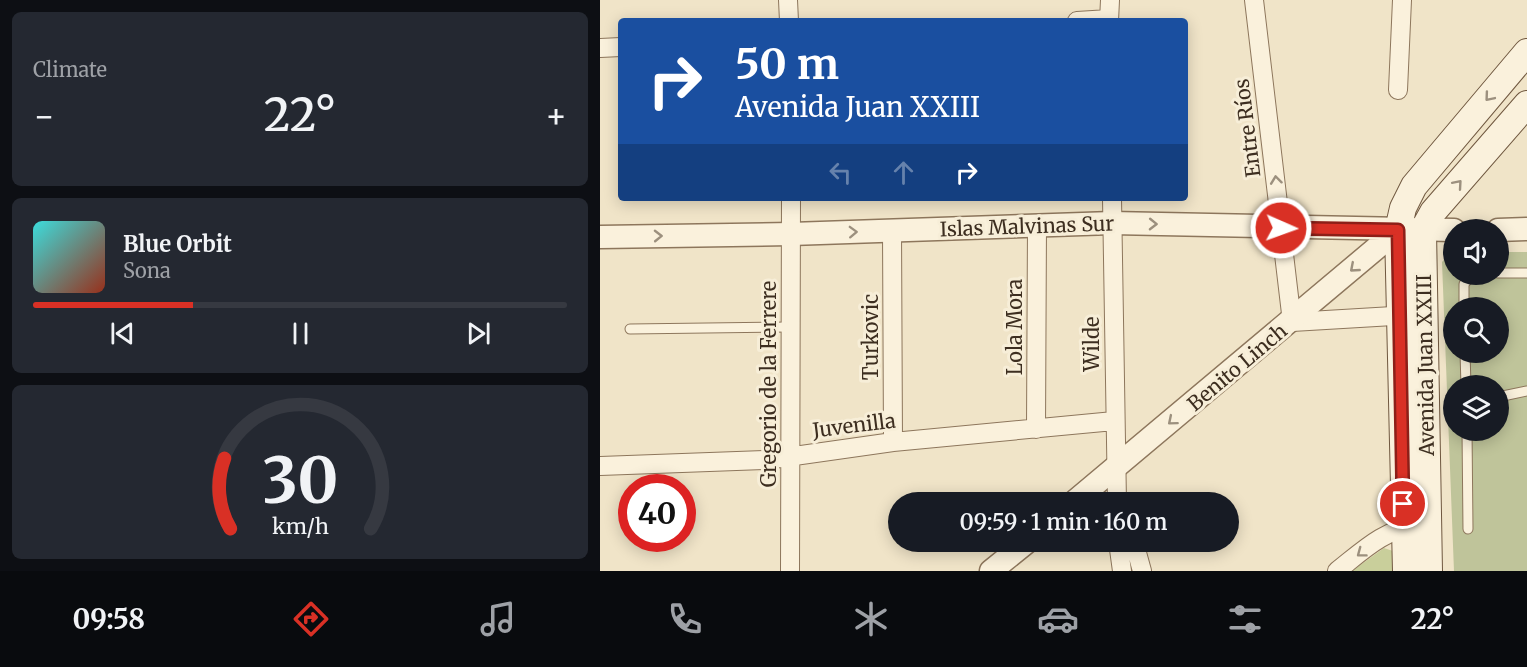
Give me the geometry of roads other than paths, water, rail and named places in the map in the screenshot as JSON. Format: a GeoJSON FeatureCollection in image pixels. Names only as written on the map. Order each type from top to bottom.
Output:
{"type":"FeatureCollection","features":[{"type":"Feature","properties":{"kind":"main road","name":"Avenida Juan XXIII"},"geometry":{"type":"LineString","coordinates":[[1406,571],[1415,528],[1410,230],[1403,208],[1414,186],[1527,52]]}},
{"type":"Feature","properties":{"kind":"main road"},"geometry":{"type":"LineString","coordinates":[[1410,230],[1433,212],[1527,104]]}},
{"type":"Feature","properties":{"kind":"main road","name":"Avenida Juan XXIII"},"geometry":{"type":"LineString","coordinates":[[1415,528],[1429,571]]}},
{"type":"Feature","properties":{"kind":"street"},"geometry":{"type":"LineString","coordinates":[[788,0],[789,18]]}},
{"type":"Feature","properties":{"kind":"street"},"geometry":{"type":"LineString","coordinates":[[1109,18],[1110,0]]}},
{"type":"Feature","properties":{"kind":"street","name":"Entre Ríos"},"geometry":{"type":"LineString","coordinates":[[1254,0],[1292,322]]}},
{"type":"Feature","properties":{"kind":"street"},"geometry":{"type":"LineString","coordinates":[[1398,90],[1402,0]]}},
{"type":"Feature","properties":{"kind":"street"},"geometry":{"type":"LineString","coordinates":[[600,48],[618,47]]}},
{"type":"Feature","properties":{"kind":"street","name":"Gregorio de la Ferrere"},"geometry":{"type":"LineString","coordinates":[[790,571],[791,201]]}},
{"type":"Feature","properties":{"kind":"street","name":"Wilde"},"geometry":{"type":"LineString","coordinates":[[1112,201],[1114,421],[1118,490]]}},
{"type":"Feature","properties":{"kind":"street","name":"Islas Malvinas Sur"},"geometry":{"type":"LineString","coordinates":[[600,237],[791,234],[1037,224],[1443,230]]}},
{"type":"Feature","properties":{"kind":"street","name":"Lola Mora"},"geometry":{"type":"LineString","coordinates":[[1036,429],[1037,224]]}},
{"type":"Feature","properties":{"kind":"street"},"geometry":{"type":"LineString","coordinates":[[1509,230],[1527,229]]}},
{"type":"Feature","properties":{"kind":"street","name":"Turkovic"},"geometry":{"type":"LineString","coordinates":[[892,230],[893,442]]}},
{"type":"Feature","properties":{"kind":"street","name":"Benito Linch"},"geometry":{"type":"LineString","coordinates":[[1118,490],[1292,322],[1410,230]]}},
{"type":"Feature","properties":{"kind":"street"},"geometry":{"type":"LineString","coordinates":[[1292,322],[1412,315]]}},
{"type":"Feature","properties":{"kind":"street","name":"Juvenilla"},"geometry":{"type":"LineString","coordinates":[[600,466],[766,459],[893,442],[1114,421]]}},
{"type":"Feature","properties":{"kind":"street"},"geometry":{"type":"LineString","coordinates":[[1337,571],[1379,539],[1415,528]]}},
{"type":"Feature","properties":{"kind":"street"},"geometry":{"type":"LineString","coordinates":[[991,571],[1015,552]]}},
{"type":"Feature","properties":{"kind":"street"},"geometry":{"type":"LineString","coordinates":[[1119,552],[1122,571]]}},
{"type":"Feature","properties":{"kind":"street"},"geometry":{"type":"LineString","coordinates":[[1137,552],[1142,571]]}},
{"type":"Feature","properties":{"kind":"lane"},"geometry":{"type":"LineString","coordinates":[[1509,273],[1527,273]]}},
{"type":"Feature","properties":{"kind":"lane"},"geometry":{"type":"LineString","coordinates":[[630,328],[790,327]]}},
{"type":"Feature","properties":{"kind":"lane"},"geometry":{"type":"LineString","coordinates":[[1509,395],[1527,391]]}},
{"type":"Feature","properties":{"kind":"lane"},"geometry":{"type":"LineString","coordinates":[[1467,441],[1468,529]]}}]}
